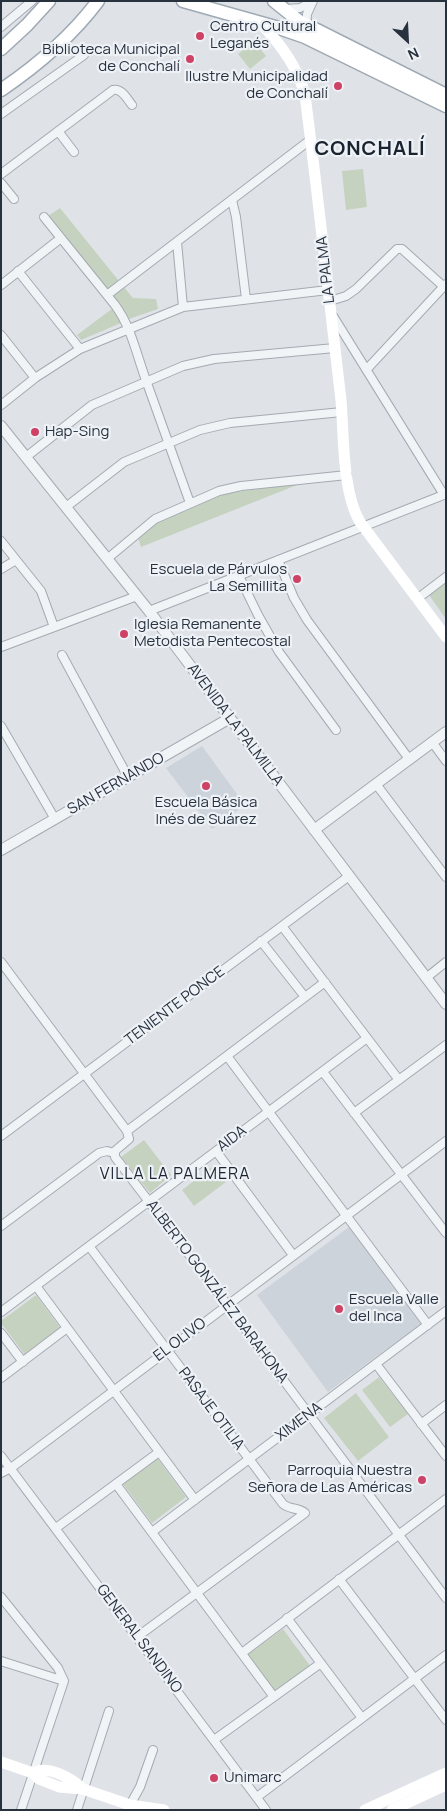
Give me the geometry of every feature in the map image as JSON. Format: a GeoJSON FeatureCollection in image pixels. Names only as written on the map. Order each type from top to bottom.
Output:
{"type":"FeatureCollection","features":[{"type":"Feature","properties":{"kind":"main road"},"geometry":{"type":"LineString","coordinates":[[1,48],[27,26],[49,1]]}},
{"type":"Feature","properties":{"kind":"main road"},"geometry":{"type":"LineString","coordinates":[[1,90],[50,54],[98,1]]}},
{"type":"Feature","properties":{"kind":"main road"},"geometry":{"type":"LineString","coordinates":[[183,1],[260,23],[306,31],[446,95]]}},
{"type":"Feature","properties":{"kind":"main road"},"geometry":{"type":"LineString","coordinates":[[279,5],[306,31],[446,106]]}},
{"type":"Feature","properties":{"kind":"main road","name":"LA PALMA"},"geometry":{"type":"LineString","coordinates":[[260,23],[283,52],[300,80],[305,94],[335,348],[347,474],[354,510],[364,527],[445,634]]}},
{"type":"Feature","properties":{"kind":"main road"},"geometry":{"type":"LineString","coordinates":[[1,1762],[34,1773],[39,1779],[51,1784],[65,1788],[83,1789],[134,1807],[163,1810]]}},
{"type":"Feature","properties":{"kind":"main road"},"geometry":{"type":"LineString","coordinates":[[365,1810],[446,1773]]}},
{"type":"Feature","properties":{"kind":"main road"},"geometry":{"type":"LineString","coordinates":[[392,1810],[412,1806],[446,1785]]}},
{"type":"Feature","properties":{"kind":"street"},"geometry":{"type":"LineString","coordinates":[[1,27],[32,1]]}},
{"type":"Feature","properties":{"kind":"street"},"geometry":{"type":"LineString","coordinates":[[279,5],[300,8],[312,2]]}},
{"type":"Feature","properties":{"kind":"street"},"geometry":{"type":"LineString","coordinates":[[306,31],[307,14],[312,2]]}},
{"type":"Feature","properties":{"kind":"street"},"geometry":{"type":"LineString","coordinates":[[1,114],[84,55]]}},
{"type":"Feature","properties":{"kind":"street"},"geometry":{"type":"LineString","coordinates":[[1,174],[115,90],[120,91],[132,105]]}},
{"type":"Feature","properties":{"kind":"street"},"geometry":{"type":"LineString","coordinates":[[58,131],[74,152]]}},
{"type":"Feature","properties":{"kind":"street"},"geometry":{"type":"LineString","coordinates":[[107,295],[310,140]]}},
{"type":"Feature","properties":{"kind":"street"},"geometry":{"type":"LineString","coordinates":[[1,182],[14,200]]}},
{"type":"Feature","properties":{"kind":"street"},"geometry":{"type":"LineString","coordinates":[[232,200],[236,217],[246,299]]}},
{"type":"Feature","properties":{"kind":"street"},"geometry":{"type":"LineString","coordinates":[[44,217],[120,312],[128,328],[190,503]]}},
{"type":"Feature","properties":{"kind":"street"},"geometry":{"type":"LineString","coordinates":[[1,285],[61,238]]}},
{"type":"Feature","properties":{"kind":"street"},"geometry":{"type":"LineString","coordinates":[[178,242],[183,307]]}},
{"type":"Feature","properties":{"kind":"street"},"geometry":{"type":"LineString","coordinates":[[1,405],[35,378],[80,349],[128,328],[183,307],[246,299],[346,296],[356,289],[397,249],[402,249],[445,285],[367,369]]}},
{"type":"Feature","properties":{"kind":"street"},"geometry":{"type":"LineString","coordinates":[[18,271],[80,349]]}},
{"type":"Feature","properties":{"kind":"street"},"geometry":{"type":"LineString","coordinates":[[149,611],[445,495],[331,314]]}},
{"type":"Feature","properties":{"kind":"street"},"geometry":{"type":"LineString","coordinates":[[1,335],[35,378]]}},
{"type":"Feature","properties":{"kind":"street"},"geometry":{"type":"LineString","coordinates":[[26,457],[92,405],[184,366],[203,360],[335,348]]}},
{"type":"Feature","properties":{"kind":"street"},"geometry":{"type":"LineString","coordinates":[[66,507],[124,462],[200,430],[220,424],[342,412]]}},
{"type":"Feature","properties":{"kind":"street","name":"AVENIDA LA PALMILLA"},"geometry":{"type":"LineString","coordinates":[[3,433],[26,457],[149,611],[446,1004]]}},
{"type":"Feature","properties":{"kind":"street"},"geometry":{"type":"LineString","coordinates":[[107,559],[155,519],[219,491],[235,487],[347,474]]}},
{"type":"Feature","properties":{"kind":"street"},"geometry":{"type":"LineString","coordinates":[[1,542],[41,591],[54,627]]}},
{"type":"Feature","properties":{"kind":"street"},"geometry":{"type":"LineString","coordinates":[[1,568],[16,560]]}},
{"type":"Feature","properties":{"kind":"street"},"geometry":{"type":"LineString","coordinates":[[278,560],[294,598],[307,620],[409,759]]}},
{"type":"Feature","properties":{"kind":"street"},"geometry":{"type":"LineString","coordinates":[[239,576],[279,652],[336,730]]}},
{"type":"Feature","properties":{"kind":"street"},"geometry":{"type":"LineString","coordinates":[[417,599],[446,577]]}},
{"type":"Feature","properties":{"kind":"street"},"geometry":{"type":"LineString","coordinates":[[1,647],[137,596]]}},
{"type":"Feature","properties":{"kind":"street"},"geometry":{"type":"LineString","coordinates":[[62,655],[128,777]]}},
{"type":"Feature","properties":{"kind":"street","name":"SAN FERNANDO"},"geometry":{"type":"LineString","coordinates":[[1,850],[230,718]]}},
{"type":"Feature","properties":{"kind":"street"},"geometry":{"type":"LineString","coordinates":[[1,726],[55,819]]}},
{"type":"Feature","properties":{"kind":"street"},"geometry":{"type":"LineString","coordinates":[[314,830],[446,732]]}},
{"type":"Feature","properties":{"kind":"street"},"geometry":{"type":"LineString","coordinates":[[432,742],[446,761]]}},
{"type":"Feature","properties":{"kind":"street"},"geometry":{"type":"LineString","coordinates":[[376,784],[446,877]]}},
{"type":"Feature","properties":{"kind":"street","name":"TENIENTE PONCE"},"geometry":{"type":"LineString","coordinates":[[1,1136],[349,876]]}},
{"type":"Feature","properties":{"kind":"street"},"geometry":{"type":"LineString","coordinates":[[282,926],[399,1080]]}},
{"type":"Feature","properties":{"kind":"street"},"geometry":{"type":"LineString","coordinates":[[261,941],[305,997]]}},
{"type":"Feature","properties":{"kind":"street"},"geometry":{"type":"LineString","coordinates":[[1,962],[129,1136],[128,1141],[114,1153],[107,1151],[99,1153],[1,1226]]}},
{"type":"Feature","properties":{"kind":"street"},"geometry":{"type":"LineString","coordinates":[[426,978],[446,962]]}},
{"type":"Feature","properties":{"kind":"street"},"geometry":{"type":"LineString","coordinates":[[127,1131],[325,982]]}},
{"type":"Feature","properties":{"kind":"street","name":"AIDA"},"geometry":{"type":"LineString","coordinates":[[1,1312],[367,1038]]}},
{"type":"Feature","properties":{"kind":"street"},"geometry":{"type":"LineString","coordinates":[[354,1113],[446,1045]]}},
{"type":"Feature","properties":{"kind":"street"},"geometry":{"type":"LineString","coordinates":[[227,1056],[428,1325]]}},
{"type":"Feature","properties":{"kind":"street"},"geometry":{"type":"LineString","coordinates":[[323,1072],[446,1233]]}},
{"type":"Feature","properties":{"kind":"street","name":"EL OLIVO"},"geometry":{"type":"LineString","coordinates":[[11,1468],[446,1140]]}},
{"type":"Feature","properties":{"kind":"street"},"geometry":{"type":"LineString","coordinates":[[216,1151],[293,1255]]}},
{"type":"Feature","properties":{"kind":"street","name":"ALBERTO GONZÁLEZ BARAHONA"},"geometry":{"type":"LineString","coordinates":[[114,1153],[115,1157],[446,1598]]}},
{"type":"Feature","properties":{"kind":"street","name":"PASAJE OTILIA"},"geometry":{"type":"LineString","coordinates":[[89,1246],[283,1504],[289,1508],[298,1509],[305,1514],[197,1592]]}},
{"type":"Feature","properties":{"kind":"street"},"geometry":{"type":"LineString","coordinates":[[36,1286],[195,1500]]}},
{"type":"Feature","properties":{"kind":"street","name":"XIMENA"},"geometry":{"type":"LineString","coordinates":[[152,1532],[446,1311]]}},
{"type":"Feature","properties":{"kind":"street"},"geometry":{"type":"LineString","coordinates":[[1,1378],[67,1328]]}},
{"type":"Feature","properties":{"kind":"street"},"geometry":{"type":"LineString","coordinates":[[1,1333],[23,1362]]}},
{"type":"Feature","properties":{"kind":"street"},"geometry":{"type":"LineString","coordinates":[[376,1364],[446,1456]]}},
{"type":"Feature","properties":{"kind":"street"},"geometry":{"type":"LineString","coordinates":[[421,1424],[446,1405]]}},
{"type":"Feature","properties":{"kind":"street"},"geometry":{"type":"LineString","coordinates":[[56,1528],[159,1452]]}},
{"type":"Feature","properties":{"kind":"street","name":"GENERAL SANDINO"},"geometry":{"type":"LineString","coordinates":[[1,1456],[266,1810]]}},
{"type":"Feature","properties":{"kind":"street"},"geometry":{"type":"LineString","coordinates":[[1,1473],[11,1468]]}},
{"type":"Feature","properties":{"kind":"street"},"geometry":{"type":"LineString","coordinates":[[116,1484],[274,1697]]}},
{"type":"Feature","properties":{"kind":"street"},"geometry":{"type":"LineString","coordinates":[[242,1653],[446,1499]]}},
{"type":"Feature","properties":{"kind":"street"},"geometry":{"type":"LineString","coordinates":[[339,1580],[446,1720]]}},
{"type":"Feature","properties":{"kind":"street"},"geometry":{"type":"LineString","coordinates":[[137,1637],[197,1592]]}},
{"type":"Feature","properties":{"kind":"street"},"geometry":{"type":"LineString","coordinates":[[1,1598],[58,1668],[64,1681],[21,1810]]}},
{"type":"Feature","properties":{"kind":"street"},"geometry":{"type":"LineString","coordinates":[[287,1618],[362,1718]]}},
{"type":"Feature","properties":{"kind":"street"},"geometry":{"type":"LineString","coordinates":[[257,1797],[446,1656]]}},
{"type":"Feature","properties":{"kind":"street"},"geometry":{"type":"LineString","coordinates":[[1,1661],[64,1681]]}},
{"type":"Feature","properties":{"kind":"street"},"geometry":{"type":"LineString","coordinates":[[214,1740],[321,1663]]}},
{"type":"Feature","properties":{"kind":"street"},"geometry":{"type":"LineString","coordinates":[[77,1810],[109,1711]]}},
{"type":"Feature","properties":{"kind":"street"},"geometry":{"type":"LineString","coordinates":[[134,1807],[153,1750]]}},
{"type":"Feature","properties":{"kind":"shaded area","name":"Escuela Básica Inés de Suárez"},"geometry":{"type":"Polygon","coordinates":[[[202,746],[245,805],[212,829],[166,768],[202,746]]]}},
{"type":"Feature","properties":{"kind":"shaded area","name":"Escuela Valle del Inca"},"geometry":{"type":"Polygon","coordinates":[[[349,1227],[421,1324],[328,1392],[257,1295],[349,1227]]]}},
{"type":"Feature","properties":{"kind":"green space"},"geometry":{"type":"Polygon","coordinates":[[[254,41],[266,56],[250,69],[238,54],[254,41]]]}},
{"type":"Feature","properties":{"kind":"green space"},"geometry":{"type":"Polygon","coordinates":[[[363,169],[367,207],[346,210],[342,171],[363,169]]]}},
{"type":"Feature","properties":{"kind":"green space"},"geometry":{"type":"Polygon","coordinates":[[[60,208],[119,281],[107,290],[48,216],[60,208]]]}},
{"type":"Feature","properties":{"kind":"green space"},"geometry":{"type":"Polygon","coordinates":[[[123,286],[133,298],[156,299],[158,309],[129,319],[112,295],[123,286]]]}},
{"type":"Feature","properties":{"kind":"green space"},"geometry":{"type":"Polygon","coordinates":[[[113,308],[121,323],[81,340],[77,335],[113,308]]]}},
{"type":"Feature","properties":{"kind":"green space"},"geometry":{"type":"Polygon","coordinates":[[[301,483],[141,547],[138,538],[155,524],[222,494],[301,483]]]}},
{"type":"Feature","properties":{"kind":"green space"},"geometry":{"type":"Polygon","coordinates":[[[446,583],[446,619],[429,595],[446,583]]]}},
{"type":"Feature","properties":{"kind":"green space"},"geometry":{"type":"Polygon","coordinates":[[[144,1140],[171,1175],[150,1193],[121,1157],[144,1140]]]}},
{"type":"Feature","properties":{"kind":"green space"},"geometry":{"type":"Polygon","coordinates":[[[213,1166],[226,1182],[194,1206],[182,1190],[213,1166]]]}},
{"type":"Feature","properties":{"kind":"green space"},"geometry":{"type":"Polygon","coordinates":[[[36,1295],[61,1329],[25,1355],[1,1321],[36,1295]]]}},
{"type":"Feature","properties":{"kind":"green space"},"geometry":{"type":"Polygon","coordinates":[[[379,1377],[408,1414],[390,1427],[362,1390],[379,1377]]]}},
{"type":"Feature","properties":{"kind":"green space"},"geometry":{"type":"Polygon","coordinates":[[[356,1393],[389,1437],[358,1461],[324,1418],[356,1393]]]}},
{"type":"Feature","properties":{"kind":"green space"},"geometry":{"type":"Polygon","coordinates":[[[157,1458],[186,1497],[152,1523],[123,1484],[157,1458]]]}},
{"type":"Feature","properties":{"kind":"green space"},"geometry":{"type":"Polygon","coordinates":[[[283,1629],[311,1667],[276,1693],[247,1655],[283,1629]]]}},
{"type":"Feature","properties":{"kind":"place","name":"Centro Cultural Leganés"},"geometry":{"type":"Point","coordinates":[200,36]}},
{"type":"Feature","properties":{"kind":"place","name":"Biblioteca Municipal de Conchalí"},"geometry":{"type":"Point","coordinates":[190,59]}},
{"type":"Feature","properties":{"kind":"place","name":"Ilustre Municipalidad de Conchalí"},"geometry":{"type":"Point","coordinates":[338,86]}},
{"type":"Feature","properties":{"kind":"place","name":"Hap-Sing"},"geometry":{"type":"Point","coordinates":[35,432]}},
{"type":"Feature","properties":{"kind":"place","name":"Escuela de Párvulos La Semillita"},"geometry":{"type":"Point","coordinates":[297,579]}},
{"type":"Feature","properties":{"kind":"place","name":"Iglesia Remanente Metodista Pentecostal"},"geometry":{"type":"Point","coordinates":[124,634]}},
{"type":"Feature","properties":{"kind":"place","name":"Escuela Básica Inés de Suárez"},"geometry":{"type":"Point","coordinates":[206,786]}},
{"type":"Feature","properties":{"kind":"place","name":"Escuela Valle del Inca"},"geometry":{"type":"Point","coordinates":[339,1309]}},
{"type":"Feature","properties":{"kind":"place","name":"Parroquia Nuestra Señora de Las Américas"},"geometry":{"type":"Point","coordinates":[422,1480]}},
{"type":"Feature","properties":{"kind":"place","name":"Unimarc"},"geometry":{"type":"Point","coordinates":[214,1778]}},
{"type":"Feature","properties":{"kind":"district","name":"CONCHALÍ"},"geometry":{"type":"Point","coordinates":[370,149]}},
{"type":"Feature","properties":{"kind":"district","name":"VILLA LA PALMERA"},"geometry":{"type":"Point","coordinates":[175,1175]}}]}
